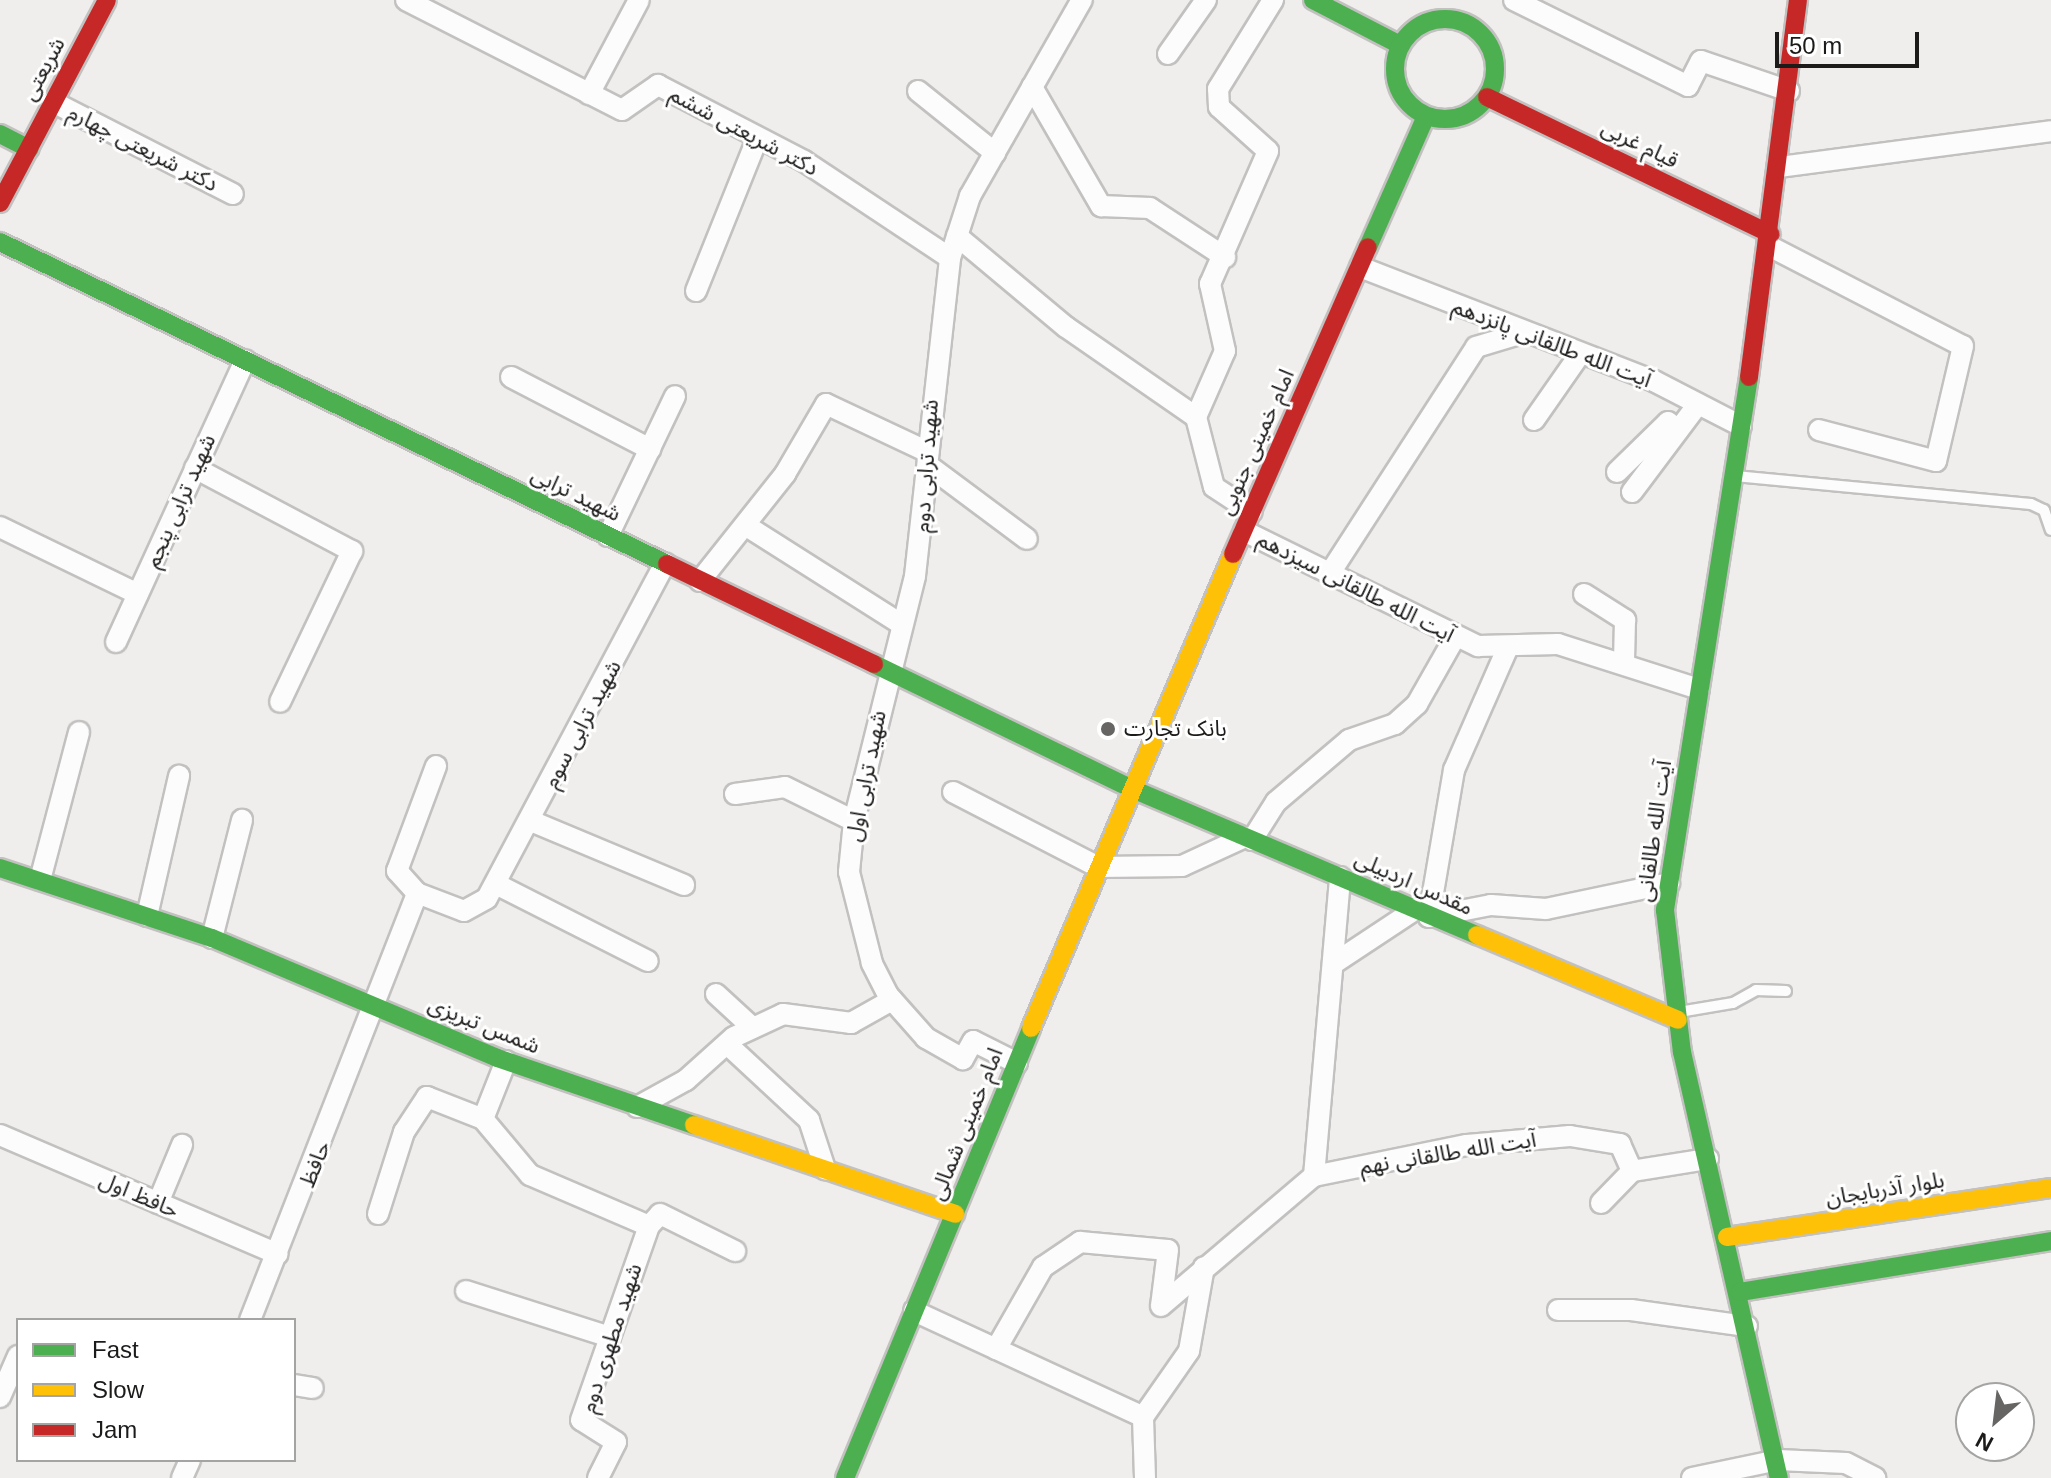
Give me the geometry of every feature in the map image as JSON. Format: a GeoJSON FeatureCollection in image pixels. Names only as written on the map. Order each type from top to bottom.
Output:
{"type":"FeatureCollection","features":[{"type":"Feature","properties":{"kind":"main road"},"geometry":{"type":"LineString","coordinates":[[1313,0],[1400,45]]}},
{"type":"Feature","properties":{"kind":"main road"},"geometry":{"type":"LineString","coordinates":[[1456,19],[1464,0]]}},
{"type":"Feature","properties":{"kind":"main road","name":"آیت الله طالقانی"},"geometry":{"type":"LineString","coordinates":[[1779,1469],[1678,1016],[1665,910],[1770,240],[1798,0]]}},
{"type":"Feature","properties":{"kind":"main road","name":"شریعتی"},"geometry":{"type":"LineString","coordinates":[[0,203],[103,1]]}},
{"type":"Feature","properties":{"kind":"main road"},"geometry":{"type":"LineString","coordinates":[[1456,19],[1492,50],[1487,97],[1460,117],[1426,116],[1401,94],[1395,78],[1400,45],[1423,23],[1456,19]]}},
{"type":"Feature","properties":{"kind":"main road","name":"قیام غربی"},"geometry":{"type":"LineString","coordinates":[[1487,97],[1770,240]]}},
{"type":"Feature","properties":{"kind":"main road","name":"امام خمینی جنوبی"},"geometry":{"type":"LineString","coordinates":[[1130,788],[1426,116]]}},
{"type":"Feature","properties":{"kind":"main road"},"geometry":{"type":"LineString","coordinates":[[0,134],[29,149]]}},
{"type":"Feature","properties":{"kind":"main road","name":"شهید ترابی"},"geometry":{"type":"LineString","coordinates":[[0,242],[1130,788]]}},
{"type":"Feature","properties":{"kind":"main road","name":"مقدس اردبیلی"},"geometry":{"type":"LineString","coordinates":[[1130,788],[1423,913],[1678,1016]]}},
{"type":"Feature","properties":{"kind":"main road","name":"امام خمینی شمالی"},"geometry":{"type":"LineString","coordinates":[[845,1478],[1130,788]]}},
{"type":"Feature","properties":{"kind":"main road","name":"شمس تبریزی"},"geometry":{"type":"LineString","coordinates":[[0,868],[212,938],[506,1061],[955,1214]]}},
{"type":"Feature","properties":{"kind":"main road","name":"بلوار آذربایجان"},"geometry":{"type":"LineString","coordinates":[[1727,1237],[2051,1188]]}},
{"type":"Feature","properties":{"kind":"main road"},"geometry":{"type":"LineString","coordinates":[[1740,1292],[2051,1241]]}},
{"type":"Feature","properties":{"kind":"street","name":"دکتر شریعتی ششم"},"geometry":{"type":"LineString","coordinates":[[406,0],[589,94],[629,110],[658,85],[804,161],[950,258]]}},
{"type":"Feature","properties":{"kind":"street"},"geometry":{"type":"LineString","coordinates":[[589,94],[639,0]]}},
{"type":"Feature","properties":{"kind":"street","name":"شهید ترابی دوم"},"geometry":{"type":"LineString","coordinates":[[888,670],[901,624],[929,459],[950,258],[995,153],[1082,0]]}},
{"type":"Feature","properties":{"kind":"street"},"geometry":{"type":"LineString","coordinates":[[1168,54],[1206,0]]}},
{"type":"Feature","properties":{"kind":"street"},"geometry":{"type":"LineString","coordinates":[[957,236],[1066,327],[1196,417],[1225,351],[1207,295],[1268,151],[1219,107],[1218,89],[1273,0]]}},
{"type":"Feature","properties":{"kind":"street"},"geometry":{"type":"LineString","coordinates":[[1514,0],[1688,86],[1701,61],[1789,91]]}},
{"type":"Feature","properties":{"kind":"street"},"geometry":{"type":"LineString","coordinates":[[1032,87],[1101,206],[1150,208],[1225,257]]}},
{"type":"Feature","properties":{"kind":"street"},"geometry":{"type":"LineString","coordinates":[[918,91],[995,153]]}},
{"type":"Feature","properties":{"kind":"street","name":"دکتر شریعتی چهارم"},"geometry":{"type":"LineString","coordinates":[[53,102],[233,194]]}},
{"type":"Feature","properties":{"kind":"street"},"geometry":{"type":"LineString","coordinates":[[1779,167],[2051,131]]}},
{"type":"Feature","properties":{"kind":"street"},"geometry":{"type":"LineString","coordinates":[[696,291],[757,139]]}},
{"type":"Feature","properties":{"kind":"street"},"geometry":{"type":"LineString","coordinates":[[1770,240],[1963,346],[1936,461],[1819,430]]}},
{"type":"Feature","properties":{"kind":"street","name":"آیت الله طالقانی پانزدهم"},"geometry":{"type":"LineString","coordinates":[[1360,267],[1698,404],[1741,426]]}},
{"type":"Feature","properties":{"kind":"street"},"geometry":{"type":"LineString","coordinates":[[1330,573],[1476,347],[1519,334]]}},
{"type":"Feature","properties":{"kind":"street"},"geometry":{"type":"LineString","coordinates":[[1534,420],[1578,357]]}},
{"type":"Feature","properties":{"kind":"street","name":"شهید ترابی پنجم"},"geometry":{"type":"LineString","coordinates":[[116,642],[245,360]]}},
{"type":"Feature","properties":{"kind":"street"},"geometry":{"type":"LineString","coordinates":[[511,377],[650,449]]}},
{"type":"Feature","properties":{"kind":"street"},"geometry":{"type":"LineString","coordinates":[[608,536],[675,396]]}},
{"type":"Feature","properties":{"kind":"street"},"geometry":{"type":"LineString","coordinates":[[700,581],[745,525],[826,404],[929,459],[1027,539]]}},
{"type":"Feature","properties":{"kind":"street"},"geometry":{"type":"LineString","coordinates":[[1632,492],[1698,404]]}},
{"type":"Feature","properties":{"kind":"street","name":"آیت الله طالقانی سیزدهم"},"geometry":{"type":"LineString","coordinates":[[1196,417],[1214,487],[1248,522],[1330,573],[1455,637],[1508,647],[1558,644],[1624,662],[1699,689]]}},
{"type":"Feature","properties":{"kind":"street"},"geometry":{"type":"LineString","coordinates":[[1617,472],[1668,422],[1678,430]]}},
{"type":"Feature","properties":{"kind":"street"},"geometry":{"type":"LineString","coordinates":[[195,468],[352,551],[280,702]]}},
{"type":"Feature","properties":{"kind":"street"},"geometry":{"type":"LineString","coordinates":[[745,525],[901,624]]}},
{"type":"Feature","properties":{"kind":"street"},"geometry":{"type":"LineString","coordinates":[[0,527],[138,594]]}},
{"type":"Feature","properties":{"kind":"street","name":"شهید ترابی سوم"},"geometry":{"type":"LineString","coordinates":[[496,884],[665,563]]}},
{"type":"Feature","properties":{"kind":"street"},"geometry":{"type":"LineString","coordinates":[[1584,594],[1625,620],[1624,662]]}},
{"type":"Feature","properties":{"kind":"street"},"geometry":{"type":"LineString","coordinates":[[953,792],[1098,867],[1182,866],[1248,838],[1276,802],[1349,740],[1395,724],[1417,704],[1455,637]]}},
{"type":"Feature","properties":{"kind":"street"},"geometry":{"type":"LineString","coordinates":[[1423,913],[1454,770],[1508,647]]}},
{"type":"Feature","properties":{"kind":"street","name":"شهید ترابی اول"},"geometry":{"type":"LineString","coordinates":[[888,670],[854,821],[849,872],[872,963],[892,1000],[926,1038],[963,1059],[973,1041],[1017,1063]]}},
{"type":"Feature","properties":{"kind":"street"},"geometry":{"type":"LineString","coordinates":[[40,880],[79,732]]}},
{"type":"Feature","properties":{"kind":"street"},"geometry":{"type":"LineString","coordinates":[[436,766],[397,871],[417,893],[444,906],[478,908],[496,884],[648,961]]}},
{"type":"Feature","properties":{"kind":"street"},"geometry":{"type":"LineString","coordinates":[[147,916],[179,776]]}},
{"type":"Feature","properties":{"kind":"street"},"geometry":{"type":"LineString","coordinates":[[735,794],[785,787],[854,821]]}},
{"type":"Feature","properties":{"kind":"street"},"geometry":{"type":"LineString","coordinates":[[212,938],[242,820]]}},
{"type":"Feature","properties":{"kind":"street"},"geometry":{"type":"LineString","coordinates":[[531,821],[684,885]]}},
{"type":"Feature","properties":{"kind":"street"},"geometry":{"type":"LineString","coordinates":[[996,1349],[1043,1267],[1080,1242],[1168,1250],[1161,1306],[1314,1176],[1336,962],[1340,877]]}},
{"type":"Feature","properties":{"kind":"street"},"geometry":{"type":"LineString","coordinates":[[1336,962],[1423,913],[1491,905],[1546,909],[1669,883]]}},
{"type":"Feature","properties":{"kind":"street","name":"حافظ"},"geometry":{"type":"LineString","coordinates":[[251,1318],[378,1007],[417,893]]}},
{"type":"Feature","properties":{"kind":"street"},"geometry":{"type":"LineString","coordinates":[[716,994],[753,1028]]}},
{"type":"Feature","properties":{"kind":"street"},"geometry":{"type":"LineString","coordinates":[[637,1107],[686,1080],[727,1044],[783,1014],[851,1023],[892,1000]]}},
{"type":"Feature","properties":{"kind":"street"},"geometry":{"type":"LineString","coordinates":[[727,1044],[809,1120],[825,1169]]}},
{"type":"Feature","properties":{"kind":"street"},"geometry":{"type":"LineString","coordinates":[[483,1119],[506,1061]]}},
{"type":"Feature","properties":{"kind":"street"},"geometry":{"type":"LineString","coordinates":[[378,1214],[404,1132],[427,1097],[483,1119],[530,1175],[649,1226],[660,1214],[735,1251]]}},
{"type":"Feature","properties":{"kind":"street","name":"حافظ اول"},"geometry":{"type":"LineString","coordinates":[[0,1135],[278,1254]]}},
{"type":"Feature","properties":{"kind":"street","name":"آیت الله طالقانی نهم"},"geometry":{"type":"LineString","coordinates":[[1314,1176],[1467,1145],[1570,1136],[1620,1144],[1632,1171]]}},
{"type":"Feature","properties":{"kind":"street"},"geometry":{"type":"LineString","coordinates":[[158,1203],[182,1145]]}},
{"type":"Feature","properties":{"kind":"street"},"geometry":{"type":"LineString","coordinates":[[1601,1203],[1632,1171],[1708,1159]]}},
{"type":"Feature","properties":{"kind":"street","name":"شهید مطهری دوم"},"geometry":{"type":"LineString","coordinates":[[598,1478],[616,1442],[581,1420],[649,1226]]}},
{"type":"Feature","properties":{"kind":"street"},"geometry":{"type":"LineString","coordinates":[[1145,1478],[1143,1417],[1189,1351],[1204,1267]]}},
{"type":"Feature","properties":{"kind":"street"},"geometry":{"type":"LineString","coordinates":[[466,1291],[610,1337]]}},
{"type":"Feature","properties":{"kind":"street"},"geometry":{"type":"LineString","coordinates":[[1558,1310],[1631,1310],[1747,1326]]}},
{"type":"Feature","properties":{"kind":"street"},"geometry":{"type":"LineString","coordinates":[[914,1311],[1143,1417]]}},
{"type":"Feature","properties":{"kind":"street"},"geometry":{"type":"LineString","coordinates":[[0,1397],[16,1361]]}},
{"type":"Feature","properties":{"kind":"street"},"geometry":{"type":"LineString","coordinates":[[1692,1478],[1846,1463],[1875,1478]]}},
{"type":"Feature","properties":{"kind":"lane"},"geometry":{"type":"LineString","coordinates":[[1733,476],[2031,504],[2044,510],[2051,530]]}},
{"type":"Feature","properties":{"kind":"lane"},"geometry":{"type":"LineString","coordinates":[[1678,1016],[1733,1003],[1756,990],[1786,991]]}},
{"type":"Feature","properties":{"kind":"traffic: fast"},"geometry":{"type":"LineString","coordinates":[[1313,0],[1400,45]]}},
{"type":"Feature","properties":{"kind":"traffic: fast"},"geometry":{"type":"LineString","coordinates":[[1445,19],[1464,22],[1481,33],[1492,50],[1495,69],[1492,88],[1481,105],[1464,116],[1445,119],[1426,116],[1409,105],[1398,88],[1395,69],[1398,50],[1409,33],[1426,22],[1445,19]]}},
{"type":"Feature","properties":{"kind":"traffic: fast"},"geometry":{"type":"LineString","coordinates":[[1368,247],[1426,116]]}},
{"type":"Feature","properties":{"kind":"traffic: fast"},"geometry":{"type":"LineString","coordinates":[[0,134],[29,149]]}},
{"type":"Feature","properties":{"kind":"traffic: fast"},"geometry":{"type":"LineString","coordinates":[[0,242],[667,564]]}},
{"type":"Feature","properties":{"kind":"traffic: fast"},"geometry":{"type":"LineString","coordinates":[[1749,377],[1665,910],[1682,1052],[1779,1478]]}},
{"type":"Feature","properties":{"kind":"traffic: fast"},"geometry":{"type":"LineString","coordinates":[[874,664],[1130,788],[1477,935]]}},
{"type":"Feature","properties":{"kind":"traffic: fast"},"geometry":{"type":"LineString","coordinates":[[0,868],[212,938],[497,1058],[694,1125]]}},
{"type":"Feature","properties":{"kind":"traffic: fast"},"geometry":{"type":"LineString","coordinates":[[845,1478],[1031,1028]]}},
{"type":"Feature","properties":{"kind":"traffic: fast"},"geometry":{"type":"LineString","coordinates":[[1740,1292],[2051,1241]]}},
{"type":"Feature","properties":{"kind":"traffic: slow"},"geometry":{"type":"LineString","coordinates":[[1031,1028],[1233,554]]}},
{"type":"Feature","properties":{"kind":"traffic: slow"},"geometry":{"type":"LineString","coordinates":[[1477,935],[1678,1020]]}},
{"type":"Feature","properties":{"kind":"traffic: slow"},"geometry":{"type":"LineString","coordinates":[[694,1125],[955,1214]]}},
{"type":"Feature","properties":{"kind":"traffic: slow"},"geometry":{"type":"LineString","coordinates":[[1727,1237],[2051,1188]]}},
{"type":"Feature","properties":{"kind":"traffic: jam"},"geometry":{"type":"LineString","coordinates":[[0,203],[107,0]]}},
{"type":"Feature","properties":{"kind":"traffic: jam"},"geometry":{"type":"LineString","coordinates":[[1749,377],[1798,0]]}},
{"type":"Feature","properties":{"kind":"traffic: jam"},"geometry":{"type":"LineString","coordinates":[[1487,97],[1771,234]]}},
{"type":"Feature","properties":{"kind":"traffic: jam"},"geometry":{"type":"LineString","coordinates":[[1233,554],[1368,247]]}},
{"type":"Feature","properties":{"kind":"traffic: jam"},"geometry":{"type":"LineString","coordinates":[[667,564],[874,664]]}},
{"type":"Feature","properties":{"kind":"place","name":"بانک تجارت"},"geometry":{"type":"Point","coordinates":[1108,729]}}]}
